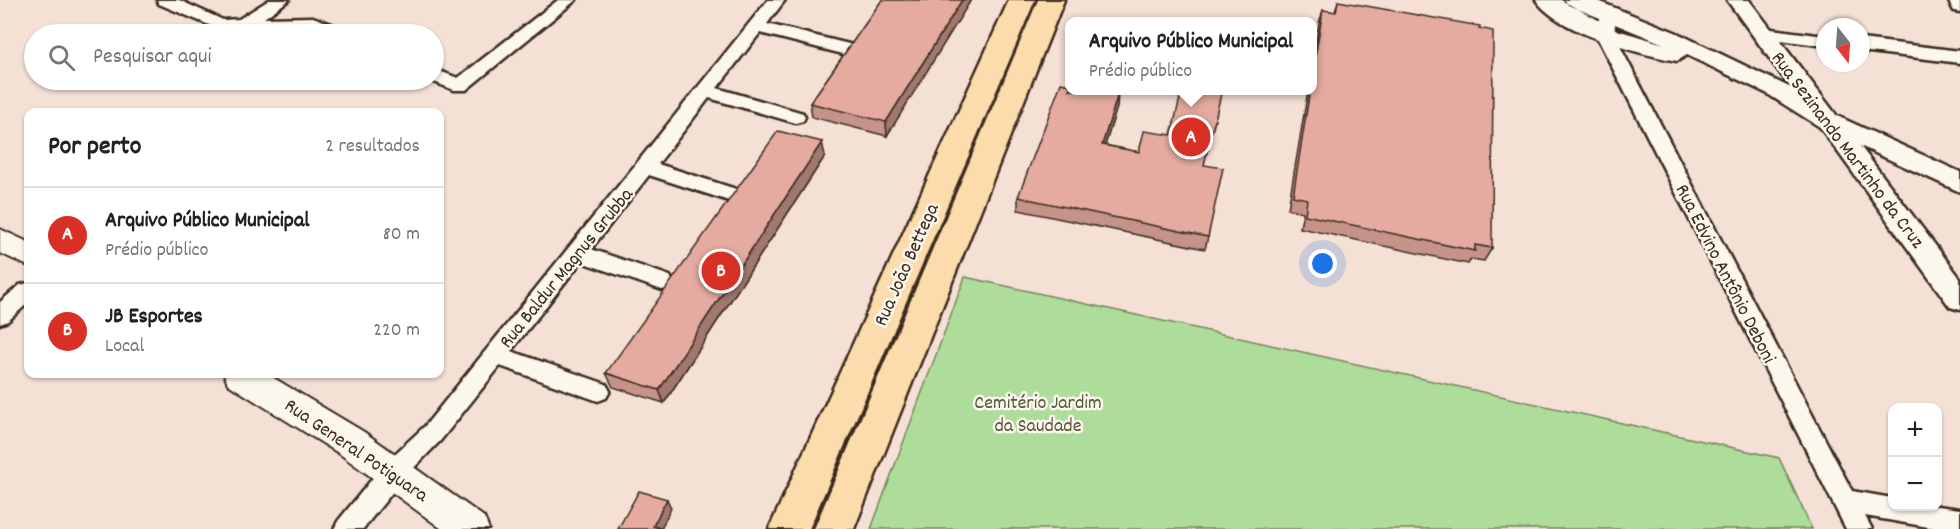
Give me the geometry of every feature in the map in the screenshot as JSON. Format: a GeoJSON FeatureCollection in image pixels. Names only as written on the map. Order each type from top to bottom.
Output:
{"type":"FeatureCollection","features":[{"type":"Feature","properties":{"kind":"main road","name":"Rua João Bettega"},"geometry":{"type":"LineString","coordinates":[[834,529],[992,107],[1022,0]]}},
{"type":"Feature","properties":{"kind":"main road","name":"Rua João Bettega"},"geometry":{"type":"LineString","coordinates":[[789,529],[992,107],[1052,0]]}},
{"type":"Feature","properties":{"kind":"main road"},"geometry":{"type":"LineString","coordinates":[[0,240],[24,253]]}},
{"type":"Feature","properties":{"kind":"main road","name":"Rua General Potiguara"},"geometry":{"type":"LineString","coordinates":[[246,378],[394,471],[471,529]]}},
{"type":"Feature","properties":{"kind":"street"},"geometry":{"type":"LineString","coordinates":[[165,0],[219,24]]}},
{"type":"Feature","properties":{"kind":"street"},"geometry":{"type":"LineString","coordinates":[[243,24],[280,0]]}},
{"type":"Feature","properties":{"kind":"street"},"geometry":{"type":"LineString","coordinates":[[444,79],[460,86],[568,0]]}},
{"type":"Feature","properties":{"kind":"street","name":"Rua Baldur Magnus Grubba"},"geometry":{"type":"LineString","coordinates":[[347,529],[394,471],[433,433],[777,0]]}},
{"type":"Feature","properties":{"kind":"street"},"geometry":{"type":"LineString","coordinates":[[1548,0],[1606,24]]}},
{"type":"Feature","properties":{"kind":"street"},"geometry":{"type":"LineString","coordinates":[[1575,0],[1606,24],[1643,47],[1720,62],[1774,88],[1829,122],[1960,183]]}},
{"type":"Feature","properties":{"kind":"street","name":"Rua Sezinando Martinho da Cruz"},"geometry":{"type":"LineString","coordinates":[[1738,0],[1960,299]]}},
{"type":"Feature","properties":{"kind":"street"},"geometry":{"type":"LineString","coordinates":[[1956,0],[1960,7]]}},
{"type":"Feature","properties":{"kind":"street"},"geometry":{"type":"LineString","coordinates":[[243,24],[313,22],[318,24]]}},
{"type":"Feature","properties":{"kind":"street","name":"Rua Edvino Antônio Deboni"},"geometry":{"type":"LineString","coordinates":[[1606,24],[1859,529]]}},
{"type":"Feature","properties":{"kind":"street"},"geometry":{"type":"LineString","coordinates":[[756,27],[847,49]]}},
{"type":"Feature","properties":{"kind":"street"},"geometry":{"type":"LineString","coordinates":[[1762,33],[1816,40]]}},
{"type":"Feature","properties":{"kind":"street"},"geometry":{"type":"LineString","coordinates":[[1870,46],[1960,57]]}},
{"type":"Feature","properties":{"kind":"street"},"geometry":{"type":"LineString","coordinates":[[705,92],[796,117]]}},
{"type":"Feature","properties":{"kind":"street"},"geometry":{"type":"LineString","coordinates":[[645,166],[732,195]]}},
{"type":"Feature","properties":{"kind":"street"},"geometry":{"type":"LineString","coordinates":[[577,252],[662,282]]}},
{"type":"Feature","properties":{"kind":"street"},"geometry":{"type":"LineString","coordinates":[[0,315],[24,294]]}},
{"type":"Feature","properties":{"kind":"street"},"geometry":{"type":"LineString","coordinates":[[495,355],[598,391]]}},
{"type":"Feature","properties":{"kind":"street"},"geometry":{"type":"LineString","coordinates":[[1845,501],[1960,520]]}},
{"type":"Feature","properties":{"kind":"green space","name":"Cemitério Jardim da Saudade"},"geometry":{"type":"Polygon","coordinates":[[[965,277],[1779,458],[1812,529],[871,529],[965,277]]]}},
{"type":"Feature","properties":{"kind":"building"},"geometry":{"type":"Polygon","coordinates":[[[882,0],[962,0],[886,122],[810,103],[882,0]]]}},
{"type":"Feature","properties":{"kind":"building"},"geometry":{"type":"Polygon","coordinates":[[[1338,1],[1480,26],[1479,28],[1493,31],[1492,248],[1475,245],[1475,251],[1305,215],[1307,199],[1293,196],[1309,95],[1317,95],[1317,45],[1323,10],[1336,12],[1338,1]]]}},
{"type":"Feature","properties":{"kind":"building"},"geometry":{"type":"Polygon","coordinates":[[[1061,83],[1065,84],[1065,95],[1118,95],[1102,145],[1139,152],[1144,131],[1171,135],[1181,95],[1221,95],[1204,165],[1223,168],[1208,237],[1018,197],[1061,83]]]}},
{"type":"Feature","properties":{"kind":"building"},"geometry":{"type":"Polygon","coordinates":[[[778,131],[822,142],[659,390],[606,373],[778,131]]]}},
{"type":"Feature","properties":{"kind":"building"},"geometry":{"type":"Polygon","coordinates":[[[639,491],[667,499],[653,526],[663,529],[618,529],[639,491]]]}},
{"type":"Feature","properties":{"kind":"place","name":"Arquivo Público Municipal"},"geometry":{"type":"Point","coordinates":[1191,137]}},
{"type":"Feature","properties":{"kind":"place","name":"JB Esportes"},"geometry":{"type":"Point","coordinates":[721,271]}}]}
